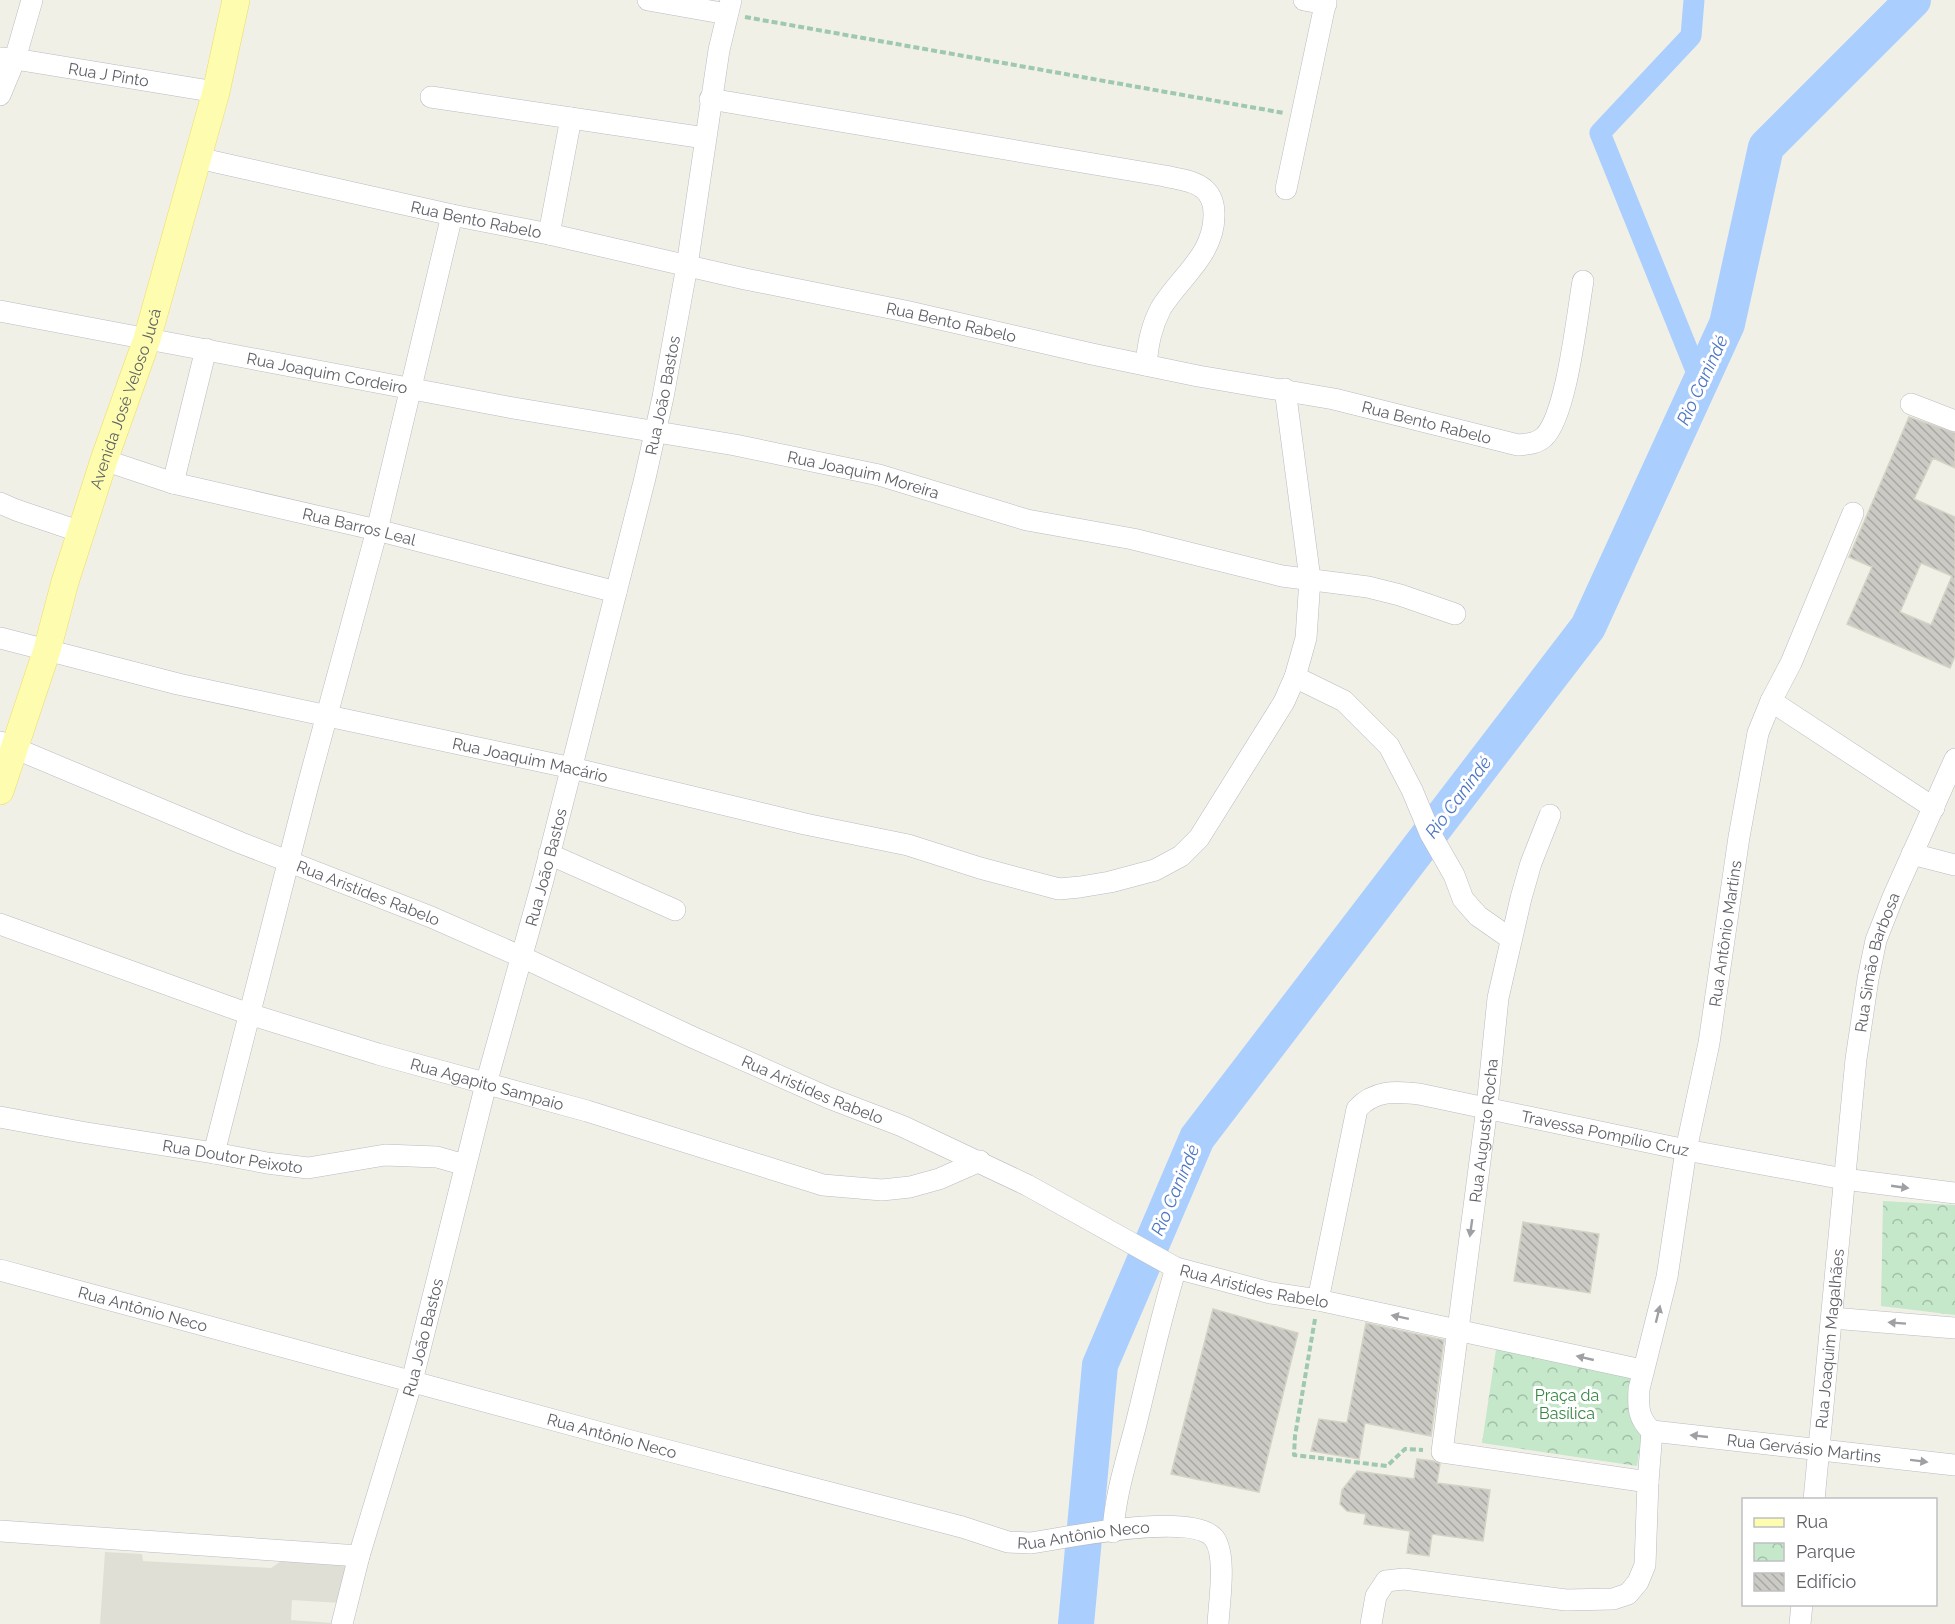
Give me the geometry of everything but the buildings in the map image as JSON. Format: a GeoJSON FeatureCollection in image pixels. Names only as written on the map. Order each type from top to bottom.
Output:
{"type":"FeatureCollection","features":[{"type":"Feature","properties":{"kind":"main road","name":"Avenida José Veloso Jucá"},"geometry":{"type":"LineString","coordinates":[[0,791],[7,745],[47,650],[104,460],[147,339],[216,92],[236,0]]}},
{"type":"Feature","properties":{"kind":"street"},"geometry":{"type":"LineString","coordinates":[[0,96],[8,59],[32,0]]}},
{"type":"Feature","properties":{"kind":"street"},"geometry":{"type":"LineString","coordinates":[[648,0],[729,7]]}},
{"type":"Feature","properties":{"kind":"street"},"geometry":{"type":"LineString","coordinates":[[1286,189],[1326,2],[1304,0]]}},
{"type":"Feature","properties":{"kind":"street","name":"Rua João Bastos"},"geometry":{"type":"LineString","coordinates":[[342,1624],[358,1556],[412,1381],[465,1165],[572,768],[656,432],[687,266],[710,99],[729,7]]}},
{"type":"Feature","properties":{"kind":"street","name":"Rua J Pinto"},"geometry":{"type":"LineString","coordinates":[[8,59],[216,92]]}},
{"type":"Feature","properties":{"kind":"street"},"geometry":{"type":"LineString","coordinates":[[431,97],[705,138]]}},
{"type":"Feature","properties":{"kind":"street"},"geometry":{"type":"LineString","coordinates":[[710,99],[1165,176],[1187,181],[1204,189],[1214,207],[1210,239],[1194,267],[1172,293],[1156,318],[1150,330],[1146,365]]}},
{"type":"Feature","properties":{"kind":"street"},"geometry":{"type":"LineString","coordinates":[[549,234],[571,118]]}},
{"type":"Feature","properties":{"kind":"street","name":"Rua Bento Rabelo"},"geometry":{"type":"LineString","coordinates":[[198,158],[1146,365],[1334,399],[1518,446],[1534,443],[1545,436],[1556,419],[1564,392],[1583,281]]}},
{"type":"Feature","properties":{"kind":"street"},"geometry":{"type":"LineString","coordinates":[[214,1153],[288,862],[377,530],[452,215]]}},
{"type":"Feature","properties":{"kind":"street","name":"Rua Joaquim Cordeiro"},"geometry":{"type":"LineString","coordinates":[[0,311],[411,389],[656,432]]}},
{"type":"Feature","properties":{"kind":"street"},"geometry":{"type":"LineString","coordinates":[[173,483],[206,349]]}},
{"type":"Feature","properties":{"kind":"street"},"geometry":{"type":"LineString","coordinates":[[1285,389],[1310,579],[1306,638],[1295,677],[1344,701],[1389,746],[1464,899],[1478,916],[1511,939]]}},
{"type":"Feature","properties":{"kind":"street"},"geometry":{"type":"LineString","coordinates":[[1911,404],[1955,422]]}},
{"type":"Feature","properties":{"kind":"street","name":"Rua Joaquim Moreira"},"geometry":{"type":"LineString","coordinates":[[656,432],[735,445],[879,475],[1027,520],[1133,539],[1282,576],[1368,587],[1400,595],[1455,614]]}},
{"type":"Feature","properties":{"kind":"street","name":"Rua Barros Leal"},"geometry":{"type":"LineString","coordinates":[[104,460],[173,483],[377,530],[616,592]]}},
{"type":"Feature","properties":{"kind":"street"},"geometry":{"type":"LineString","coordinates":[[0,503],[81,532]]}},
{"type":"Feature","properties":{"kind":"street","name":"Rua Antônio Martins"},"geometry":{"type":"LineString","coordinates":[[1652,1431],[1641,1417],[1638,1406],[1642,1370],[1667,1277],[1686,1150],[1709,1043],[1746,794],[1758,733],[1771,701],[1791,663],[1853,513]]}},
{"type":"Feature","properties":{"kind":"street","name":"Rua Joaquim Macário"},"geometry":{"type":"LineString","coordinates":[[0,638],[178,684],[572,768],[805,824],[908,845],[980,868],[1059,889],[1110,882],[1155,870],[1181,856],[1199,838],[1284,702],[1295,677]]}},
{"type":"Feature","properties":{"kind":"street"},"geometry":{"type":"LineString","coordinates":[[1771,701],[1934,808]]}},
{"type":"Feature","properties":{"kind":"street","name":"Rua Aristides Rabelo"},"geometry":{"type":"LineString","coordinates":[[7,745],[288,862],[430,917],[829,1098],[902,1126],[1027,1185],[1167,1264],[1272,1293],[1318,1300],[1642,1370]]}},
{"type":"Feature","properties":{"kind":"street","name":"Rua Simão Barbosa"},"geometry":{"type":"LineString","coordinates":[[1844,1179],[1856,1059],[1876,940],[1955,759]]}},
{"type":"Feature","properties":{"kind":"street","name":"Rua Augusto Rocha"},"geometry":{"type":"LineString","coordinates":[[1442,1452],[1498,998],[1531,863],[1550,815]]}},
{"type":"Feature","properties":{"kind":"street"},"geometry":{"type":"LineString","coordinates":[[549,854],[675,910]]}},
{"type":"Feature","properties":{"kind":"street"},"geometry":{"type":"LineString","coordinates":[[1912,854],[1955,865]]}},
{"type":"Feature","properties":{"kind":"street","name":"Rua Agapito Sampaio"},"geometry":{"type":"LineString","coordinates":[[0,924],[249,1014],[378,1054],[587,1111],[824,1185],[882,1190],[910,1187],[939,1179],[980,1161]]}},
{"type":"Feature","properties":{"kind":"street","name":"Travessa Pompílio Cruz"},"geometry":{"type":"LineString","coordinates":[[1318,1300],[1358,1109],[1365,1100],[1381,1093],[1403,1092],[1486,1107],[1686,1150],[1844,1179],[1955,1193]]}},
{"type":"Feature","properties":{"kind":"street","name":"Rua Doutor Peixoto"},"geometry":{"type":"LineString","coordinates":[[0,1117],[308,1168],[386,1155],[437,1157],[465,1165]]}},
{"type":"Feature","properties":{"kind":"street","name":"Rua Joaquim Magalhães"},"geometry":{"type":"LineString","coordinates":[[1814,1498],[1844,1179]]}},
{"type":"Feature","properties":{"kind":"street"},"geometry":{"type":"LineString","coordinates":[[1107,1532],[1116,1507],[1159,1322],[1167,1264]]}},
{"type":"Feature","properties":{"kind":"street","name":"Rua Antônio Neco"},"geometry":{"type":"LineString","coordinates":[[0,1270],[646,1445],[962,1527],[1008,1542],[1038,1542],[1171,1525],[1198,1528],[1214,1538],[1220,1553],[1218,1624]]}},
{"type":"Feature","properties":{"kind":"street"},"geometry":{"type":"LineString","coordinates":[[1832,1318],[1955,1328]]}},
{"type":"Feature","properties":{"kind":"street"},"geometry":{"type":"LineString","coordinates":[[1371,1624],[1376,1596],[1386,1581],[1404,1579],[1425,1581],[1566,1600],[1613,1599],[1628,1594],[1638,1582],[1645,1565],[1652,1431]]}},
{"type":"Feature","properties":{"kind":"street","name":"Rua Gervásio Martins"},"geometry":{"type":"LineString","coordinates":[[1652,1431],[1955,1465]]}},
{"type":"Feature","properties":{"kind":"street"},"geometry":{"type":"LineString","coordinates":[[1442,1452],[1648,1482]]}},
{"type":"Feature","properties":{"kind":"street"},"geometry":{"type":"LineString","coordinates":[[0,1531],[358,1556]]}},
{"type":"Feature","properties":{"kind":"street"},"geometry":{"type":"LineString","coordinates":[[1800,1624],[1802,1606]]}},
{"type":"Feature","properties":{"kind":"path"},"geometry":{"type":"LineString","coordinates":[[729,7],[1302,116]]}},
{"type":"Feature","properties":{"kind":"path"},"geometry":{"type":"LineString","coordinates":[[1318,1300],[1295,1436],[1294,1455],[1387,1466],[1405,1449],[1442,1452]]}},
{"type":"Feature","properties":{"kind":"shaded area"},"geometry":{"type":"Polygon","coordinates":[[[105,1552],[142,1554],[143,1561],[271,1568],[283,1560],[361,1566],[358,1604],[292,1600],[291,1620],[347,1624],[100,1624],[105,1552]]]}},
{"type":"Feature","properties":{"kind":"green space"},"geometry":{"type":"Polygon","coordinates":[[[1883,1201],[1955,1205],[1955,1315],[1881,1306],[1883,1201]]]}},
{"type":"Feature","properties":{"kind":"green space","name":"Praça da Basílica"},"geometry":{"type":"Polygon","coordinates":[[[1497,1343],[1652,1366],[1637,1466],[1482,1443],[1497,1343]]]}},
{"type":"Feature","properties":{"kind":"waterway"},"geometry":{"type":"LineString","coordinates":[[1694,0],[1691,36],[1600,133],[1701,383]]}},
{"type":"Feature","properties":{"kind":"waterway","name":"Rio Canindé"},"geometry":{"type":"LineString","coordinates":[[1076,1624],[1100,1365],[1197,1138],[1588,627],[1727,324],[1766,147],[1913,0]]}}]}
